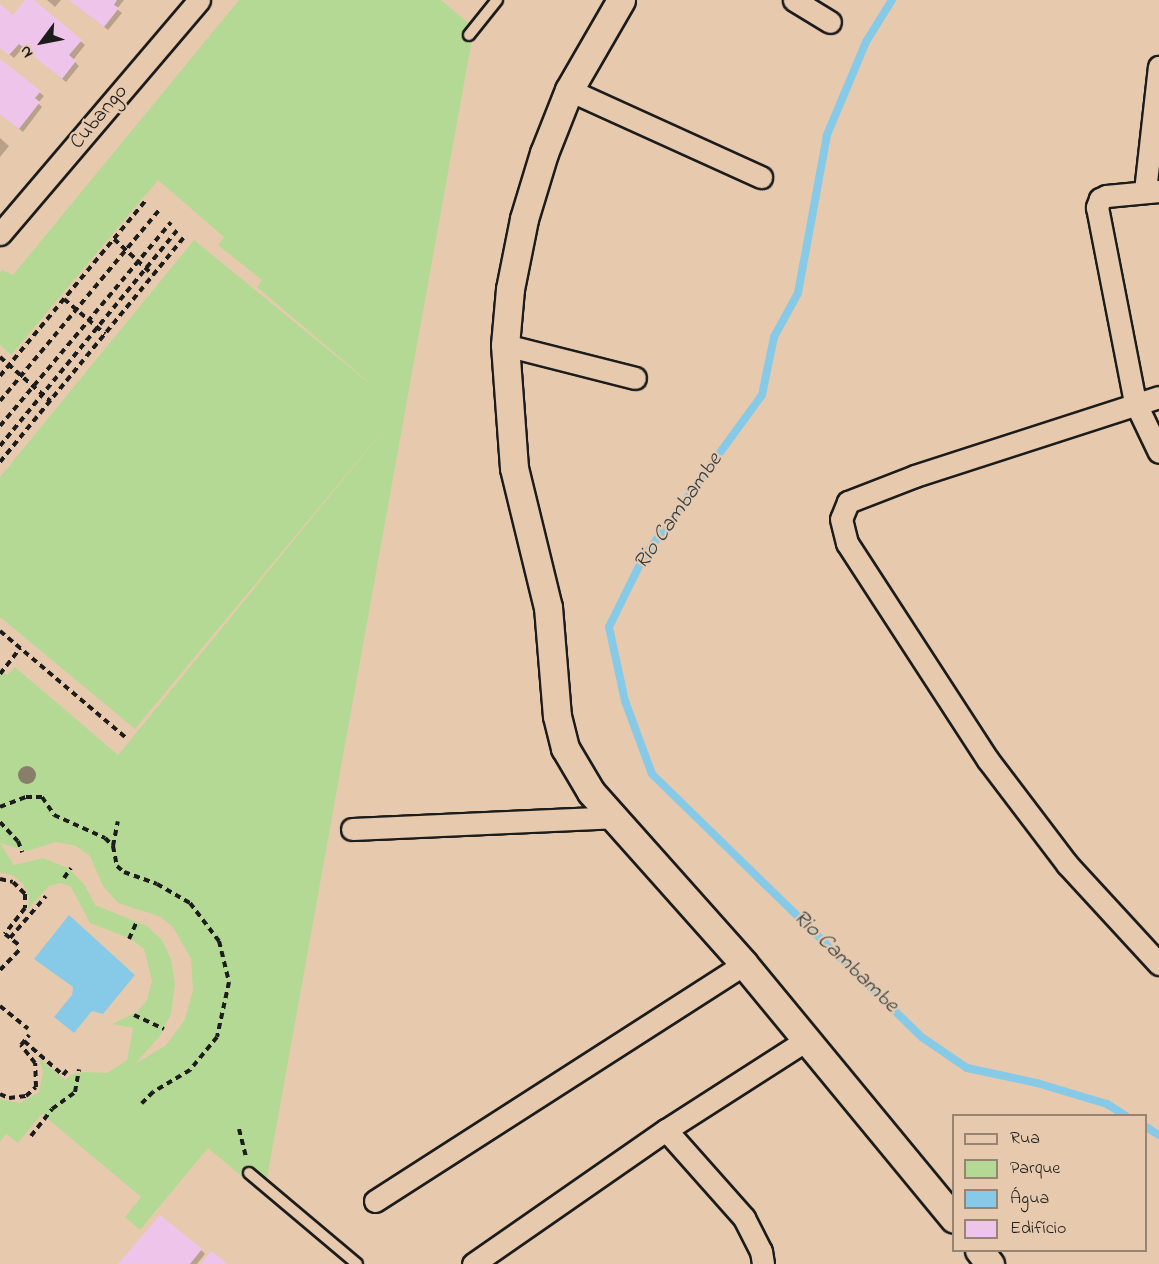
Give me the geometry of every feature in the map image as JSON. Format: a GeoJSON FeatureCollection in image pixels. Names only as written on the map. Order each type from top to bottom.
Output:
{"type":"FeatureCollection","features":[{"type":"Feature","properties":{"kind":"street","name":"Cubango"},"geometry":{"type":"LineString","coordinates":[[0,234],[199,0]]}},
{"type":"Feature","properties":{"kind":"street"},"geometry":{"type":"LineString","coordinates":[[621,0],[569,90],[544,153],[524,219],[510,289],[505,345],[514,468],[548,607],[557,716],[565,748],[578,773],[614,817],[744,964],[952,1218]]}},
{"type":"Feature","properties":{"kind":"street"},"geometry":{"type":"LineString","coordinates":[[794,0],[830,22]]}},
{"type":"Feature","properties":{"kind":"street"},"geometry":{"type":"LineString","coordinates":[[1159,67],[1152,191],[1106,196],[1100,199],[1097,207],[1135,402],[1159,452]]}},
{"type":"Feature","properties":{"kind":"street"},"geometry":{"type":"LineString","coordinates":[[569,90],[761,177]]}},
{"type":"Feature","properties":{"kind":"street"},"geometry":{"type":"LineString","coordinates":[[505,345],[634,378]]}},
{"type":"Feature","properties":{"kind":"street"},"geometry":{"type":"LineString","coordinates":[[1156,957],[1067,864],[988,760],[847,543],[841,519],[848,502],[1135,402],[1159,397]]}},
{"type":"Feature","properties":{"kind":"street"},"geometry":{"type":"LineString","coordinates":[[352,829],[614,817]]}},
{"type":"Feature","properties":{"kind":"street"},"geometry":{"type":"LineString","coordinates":[[375,1201],[744,964]]}},
{"type":"Feature","properties":{"kind":"street"},"geometry":{"type":"LineString","coordinates":[[473,1264],[666,1130],[806,1040]]}},
{"type":"Feature","properties":{"kind":"street"},"geometry":{"type":"LineString","coordinates":[[666,1130],[744,1218],[760,1251],[763,1264]]}},
{"type":"Feature","properties":{"kind":"street"},"geometry":{"type":"LineString","coordinates":[[980,1252],[990,1264]]}},
{"type":"Feature","properties":{"kind":"lane"},"geometry":{"type":"LineString","coordinates":[[469,35],[497,0]]}},
{"type":"Feature","properties":{"kind":"lane"},"geometry":{"type":"LineString","coordinates":[[249,1173],[357,1264]]}},
{"type":"Feature","properties":{"kind":"path"},"geometry":{"type":"LineString","coordinates":[[0,376],[147,199]]}},
{"type":"Feature","properties":{"kind":"path"},"geometry":{"type":"LineString","coordinates":[[0,401],[159,210]]}},
{"type":"Feature","properties":{"kind":"path"},"geometry":{"type":"LineString","coordinates":[[0,426],[171,222]]}},
{"type":"Feature","properties":{"kind":"path"},"geometry":{"type":"LineString","coordinates":[[8,453],[0,446],[179,228]]}},
{"type":"Feature","properties":{"kind":"path"},"geometry":{"type":"LineString","coordinates":[[0,462],[186,235]]}},
{"type":"Feature","properties":{"kind":"path"},"geometry":{"type":"LineString","coordinates":[[114,240],[153,275]]}},
{"type":"Feature","properties":{"kind":"path"},"geometry":{"type":"LineString","coordinates":[[64,299],[105,334]]}},
{"type":"Feature","properties":{"kind":"path"},"geometry":{"type":"LineString","coordinates":[[0,357],[50,401]]}},
{"type":"Feature","properties":{"kind":"path"},"geometry":{"type":"LineString","coordinates":[[0,631],[125,737]]}},
{"type":"Feature","properties":{"kind":"path"},"geometry":{"type":"LineString","coordinates":[[0,674],[20,648]]}},
{"type":"Feature","properties":{"kind":"path"},"geometry":{"type":"LineString","coordinates":[[0,807],[26,797],[42,797],[54,815],[105,838],[113,846]]}},
{"type":"Feature","properties":{"kind":"path"},"geometry":{"type":"LineString","coordinates":[[0,822],[18,841],[22,852]]}},
{"type":"Feature","properties":{"kind":"path"},"geometry":{"type":"LineString","coordinates":[[118,822],[113,833],[117,866],[124,872],[182,897],[210,924],[219,941],[229,982],[225,1014],[210,1047],[178,1080],[153,1092],[142,1103]]}},
{"type":"Feature","properties":{"kind":"path"},"geometry":{"type":"LineString","coordinates":[[64,878],[72,868]]}},
{"type":"Feature","properties":{"kind":"path"},"geometry":{"type":"LineString","coordinates":[[0,879],[14,882],[25,894],[25,908],[5,934],[19,947],[0,970]]}},
{"type":"Feature","properties":{"kind":"path"},"geometry":{"type":"LineString","coordinates":[[10,938],[46,897]]}},
{"type":"Feature","properties":{"kind":"path"},"geometry":{"type":"LineString","coordinates":[[129,939],[137,921]]}},
{"type":"Feature","properties":{"kind":"path"},"geometry":{"type":"LineString","coordinates":[[0,1006],[28,1029]]}},
{"type":"Feature","properties":{"kind":"path"},"geometry":{"type":"LineString","coordinates":[[134,1015],[164,1029]]}},
{"type":"Feature","properties":{"kind":"path"},"geometry":{"type":"LineString","coordinates":[[0,1094],[9,1098],[26,1096],[36,1086],[38,1073],[21,1045],[29,1035]]}},
{"type":"Feature","properties":{"kind":"path"},"geometry":{"type":"LineString","coordinates":[[24,1041],[63,1075],[69,1068]]}},
{"type":"Feature","properties":{"kind":"path"},"geometry":{"type":"LineString","coordinates":[[31,1136],[52,1109],[75,1092],[79,1070]]}},
{"type":"Feature","properties":{"kind":"path"},"geometry":{"type":"LineString","coordinates":[[239,1129],[249,1173]]}},
{"type":"Feature","properties":{"kind":"green space"},"geometry":{"type":"Polygon","coordinates":[[[239,0],[441,0],[474,28],[264,1195],[208,1148],[140,1230],[125,1217],[141,1197],[42,1114],[18,1143],[6,1134],[0,1142],[0,1099],[20,1103],[39,1092],[43,1072],[39,1058],[65,1080],[72,1074],[107,1073],[127,1060],[133,1028],[112,1024],[137,1012],[147,1000],[152,981],[144,949],[131,939],[90,923],[71,887],[61,883],[49,886],[28,909],[29,897],[23,884],[14,876],[0,872],[0,843],[0,669],[7,675],[15,667],[118,755],[400,410],[135,729],[0,617],[0,477],[194,240],[379,391],[257,287],[262,280],[218,245],[224,237],[158,180],[11,355],[0,345],[0,273],[2,270],[13,275],[239,0]],[[56,842],[27,851],[0,843],[14,865],[43,858],[68,868],[84,884],[95,905],[147,926],[162,940],[171,959],[175,984],[171,1014],[160,1036],[135,1064],[166,1045],[184,1021],[193,991],[191,959],[173,927],[161,917],[118,903],[103,886],[90,856],[76,846],[56,842]]]}},
{"type":"Feature","properties":{"kind":"water"},"geometry":{"type":"Polygon","coordinates":[[[69,915],[135,975],[103,1014],[92,1011],[74,1033],[54,1017],[72,995],[73,987],[34,959],[69,915]]]}},
{"type":"Feature","properties":{"kind":"building"},"geometry":{"type":"Polygon","coordinates":[[[25,0],[34,0],[82,40],[69,55],[76,61],[62,79],[19,44],[9,55],[0,48],[0,4],[13,15],[25,0]]]}},
{"type":"Feature","properties":{"kind":"building"},"geometry":{"type":"Polygon","coordinates":[[[69,0],[117,0],[114,5],[119,8],[104,27],[69,0]]]}},
{"type":"Feature","properties":{"kind":"building"},"geometry":{"type":"Polygon","coordinates":[[[0,59],[41,91],[35,98],[40,102],[19,129],[0,114],[0,59]]]}},
{"type":"Feature","properties":{"kind":"building"},"geometry":{"type":"Polygon","coordinates":[[[160,1215],[202,1249],[190,1264],[118,1264],[160,1215]]]}},
{"type":"Feature","properties":{"kind":"building"},"geometry":{"type":"Polygon","coordinates":[[[211,1251],[228,1264],[201,1264],[211,1251]]]}},
{"type":"Feature","properties":{"kind":"waterway","name":"Rio Cambambe"},"geometry":{"type":"LineString","coordinates":[[892,0],[866,42],[827,135],[798,293],[774,337],[762,395],[643,558],[609,627],[625,701],[652,774],[923,1038],[967,1068],[1037,1083],[1107,1104],[1123,1114]]}},
{"type":"Feature","properties":{"kind":"waterway","name":"Rio Cambambe"},"geometry":{"type":"LineString","coordinates":[[1147,1128],[1159,1135]]}}]}
